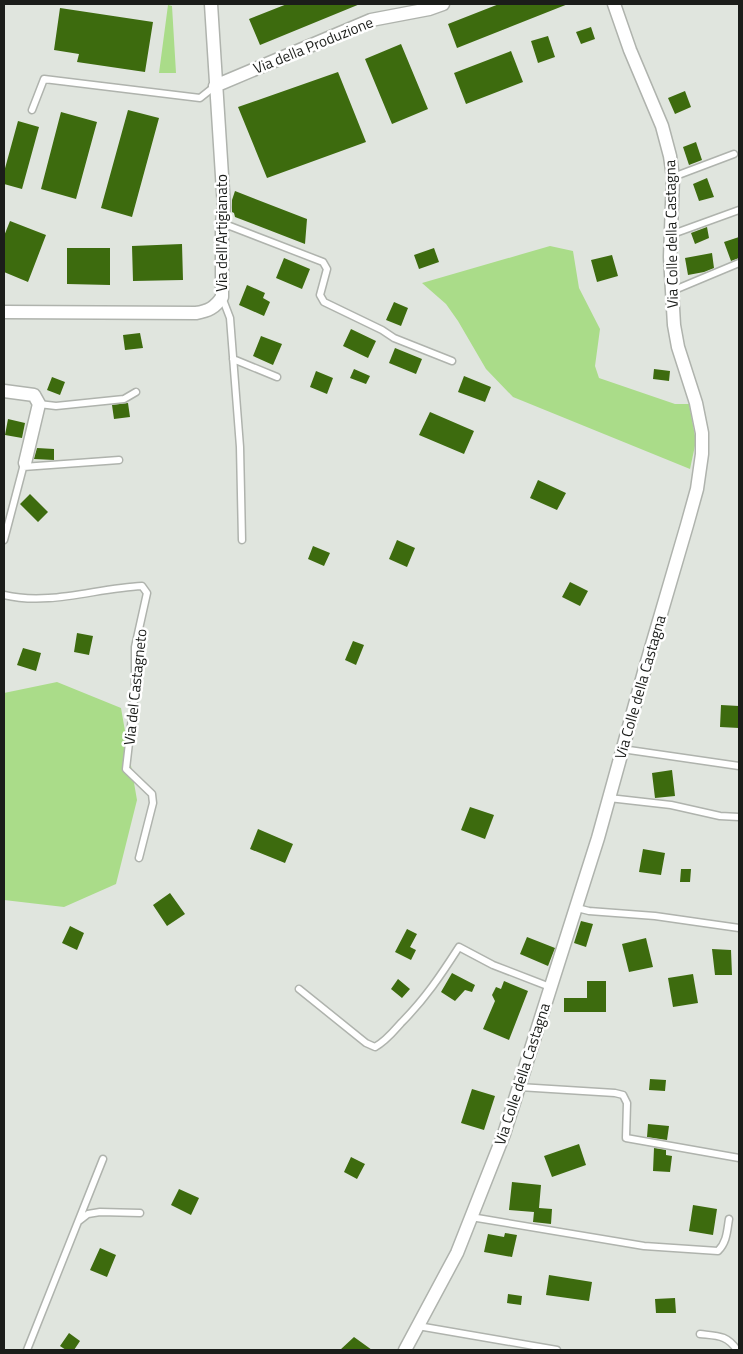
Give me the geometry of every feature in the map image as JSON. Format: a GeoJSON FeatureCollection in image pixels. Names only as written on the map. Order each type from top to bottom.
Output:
{"type":"FeatureCollection","features":[{"type":"Feature","properties":{"kind":"street","name":"Via dell'Artigianato"},"geometry":{"type":"LineString","coordinates":[[4,312],[196,313],[205,312],[216,307],[222,297],[222,223],[224,207],[211,4]]}},
{"type":"Feature","properties":{"kind":"street","name":"Via della Produzione"},"geometry":{"type":"LineString","coordinates":[[215,86],[371,20],[429,9],[442,4]]}},
{"type":"Feature","properties":{"kind":"street","name":"Via Colle della Castagna"},"geometry":{"type":"LineString","coordinates":[[405,1350],[457,1253],[504,1134],[577,908],[697,489],[702,454],[702,433],[698,413],[678,347],[671,292],[672,177],[670,156],[662,126],[630,50],[614,4]]}},
{"type":"Feature","properties":{"kind":"street"},"geometry":{"type":"LineString","coordinates":[[4,391],[34,395],[39,404],[24,465]]}},
{"type":"Feature","properties":{"kind":"lane"},"geometry":{"type":"LineString","coordinates":[[32,110],[44,79],[200,98],[215,86]]}},
{"type":"Feature","properties":{"kind":"lane"},"geometry":{"type":"LineString","coordinates":[[672,177],[734,154]]}},
{"type":"Feature","properties":{"kind":"lane"},"geometry":{"type":"LineString","coordinates":[[670,235],[739,210]]}},
{"type":"Feature","properties":{"kind":"lane"},"geometry":{"type":"LineString","coordinates":[[222,223],[323,262],[327,269],[320,295],[324,302],[382,330],[394,338],[452,362]]}},
{"type":"Feature","properties":{"kind":"lane"},"geometry":{"type":"LineString","coordinates":[[671,292],[739,264]]}},
{"type":"Feature","properties":{"kind":"lane"},"geometry":{"type":"LineString","coordinates":[[222,297],[230,318],[240,447],[242,540]]}},
{"type":"Feature","properties":{"kind":"lane"},"geometry":{"type":"LineString","coordinates":[[233,359],[277,377]]}},
{"type":"Feature","properties":{"kind":"lane"},"geometry":{"type":"LineString","coordinates":[[39,404],[56,406],[124,399],[136,392]]}},
{"type":"Feature","properties":{"kind":"lane"},"geometry":{"type":"LineString","coordinates":[[4,540],[24,465],[119,460]]}},
{"type":"Feature","properties":{"kind":"lane","name":"Via del Castagneto"},"geometry":{"type":"LineString","coordinates":[[4,595],[44,599],[122,587],[142,586],[147,593],[135,647],[135,691],[126,769],[152,794],[153,803],[139,858]]}},
{"type":"Feature","properties":{"kind":"lane"},"geometry":{"type":"LineString","coordinates":[[622,749],[739,766]]}},
{"type":"Feature","properties":{"kind":"lane"},"geometry":{"type":"LineString","coordinates":[[609,798],[671,805],[720,816],[739,817]]}},
{"type":"Feature","properties":{"kind":"lane"},"geometry":{"type":"LineString","coordinates":[[577,908],[589,911],[655,916],[739,928]]}},
{"type":"Feature","properties":{"kind":"lane"},"geometry":{"type":"LineString","coordinates":[[300,989],[366,1043],[375,1047],[383,1042],[417,1007],[434,986],[459,948],[493,965],[550,988]]}},
{"type":"Feature","properties":{"kind":"lane"},"geometry":{"type":"LineString","coordinates":[[519,1086],[623,1095],[627,1103],[626,1138],[739,1158]]}},
{"type":"Feature","properties":{"kind":"lane"},"geometry":{"type":"LineString","coordinates":[[27,1350],[103,1159]]}},
{"type":"Feature","properties":{"kind":"lane"},"geometry":{"type":"LineString","coordinates":[[78,1222],[88,1214],[100,1212],[140,1213]]}},
{"type":"Feature","properties":{"kind":"lane"},"geometry":{"type":"LineString","coordinates":[[471,1217],[644,1246],[718,1251],[726,1239],[729,1219]]}},
{"type":"Feature","properties":{"kind":"lane"},"geometry":{"type":"LineString","coordinates":[[417,1326],[557,1350]]}},
{"type":"Feature","properties":{"kind":"lane"},"geometry":{"type":"LineString","coordinates":[[700,1334],[731,1340],[737,1350]]}},
{"type":"Feature","properties":{"kind":"green space"},"geometry":{"type":"Polygon","coordinates":[[[168,5],[172,6],[176,73],[159,73],[168,5]]]}},
{"type":"Feature","properties":{"kind":"green space"},"geometry":{"type":"Polygon","coordinates":[[[550,246],[573,251],[579,288],[600,329],[595,366],[599,378],[675,404],[689,404],[696,441],[690,469],[513,397],[486,369],[446,304],[422,283],[550,246]]]}},
{"type":"Feature","properties":{"kind":"green space"},"geometry":{"type":"Polygon","coordinates":[[[57,682],[121,708],[137,800],[116,884],[64,907],[4,900],[4,693],[57,682]]]}},
{"type":"Feature","properties":{"kind":"building"},"geometry":{"type":"Polygon","coordinates":[[[287,4],[360,4],[260,45],[249,19],[287,4]]]}},
{"type":"Feature","properties":{"kind":"building"},"geometry":{"type":"Polygon","coordinates":[[[499,4],[568,4],[457,48],[448,24],[499,4]]]}},
{"type":"Feature","properties":{"kind":"building"},"geometry":{"type":"Polygon","coordinates":[[[60,8],[153,22],[145,72],[77,62],[79,54],[54,50],[60,8]]]}},
{"type":"Feature","properties":{"kind":"building"},"geometry":{"type":"Polygon","coordinates":[[[591,27],[595,39],[581,44],[576,32],[591,27]]]}},
{"type":"Feature","properties":{"kind":"building"},"geometry":{"type":"Polygon","coordinates":[[[548,36],[555,57],[538,63],[531,41],[548,36]]]}},
{"type":"Feature","properties":{"kind":"building"},"geometry":{"type":"Polygon","coordinates":[[[401,44],[428,109],[392,124],[365,59],[401,44]]]}},
{"type":"Feature","properties":{"kind":"building"},"geometry":{"type":"Polygon","coordinates":[[[511,51],[523,82],[466,104],[454,73],[511,51]]]}},
{"type":"Feature","properties":{"kind":"building"},"geometry":{"type":"Polygon","coordinates":[[[338,72],[366,142],[267,178],[238,107],[338,72]]]}},
{"type":"Feature","properties":{"kind":"building"},"geometry":{"type":"Polygon","coordinates":[[[685,91],[691,107],[675,114],[668,98],[685,91]]]}},
{"type":"Feature","properties":{"kind":"building"},"geometry":{"type":"Polygon","coordinates":[[[128,110],[159,118],[132,217],[101,208],[128,110]]]}},
{"type":"Feature","properties":{"kind":"building"},"geometry":{"type":"Polygon","coordinates":[[[61,112],[97,122],[76,199],[41,189],[61,112]]]}},
{"type":"Feature","properties":{"kind":"building"},"geometry":{"type":"Polygon","coordinates":[[[18,121],[39,127],[22,189],[4,184],[4,172],[18,121]]]}},
{"type":"Feature","properties":{"kind":"building"},"geometry":{"type":"Polygon","coordinates":[[[696,142],[702,160],[689,165],[683,147],[696,142]]]}},
{"type":"Feature","properties":{"kind":"building"},"geometry":{"type":"Polygon","coordinates":[[[707,178],[714,197],[699,201],[693,184],[707,178]]]}},
{"type":"Feature","properties":{"kind":"building"},"geometry":{"type":"Polygon","coordinates":[[[235,191],[307,219],[305,244],[235,217],[232,212],[232,200],[235,191]]]}},
{"type":"Feature","properties":{"kind":"building"},"geometry":{"type":"Polygon","coordinates":[[[10,221],[46,235],[28,282],[4,272],[4,236],[10,221]]]}},
{"type":"Feature","properties":{"kind":"building"},"geometry":{"type":"Polygon","coordinates":[[[707,227],[709,238],[695,244],[691,233],[707,227]]]}},
{"type":"Feature","properties":{"kind":"building"},"geometry":{"type":"Polygon","coordinates":[[[739,237],[739,258],[731,261],[724,242],[739,237]]]}},
{"type":"Feature","properties":{"kind":"building"},"geometry":{"type":"Polygon","coordinates":[[[182,244],[183,280],[133,281],[132,246],[182,244]]]}},
{"type":"Feature","properties":{"kind":"building"},"geometry":{"type":"Polygon","coordinates":[[[67,248],[110,248],[110,285],[67,284],[67,248]]]}},
{"type":"Feature","properties":{"kind":"building"},"geometry":{"type":"Polygon","coordinates":[[[434,248],[439,262],[419,269],[414,255],[434,248]]]}},
{"type":"Feature","properties":{"kind":"building"},"geometry":{"type":"Polygon","coordinates":[[[712,253],[714,268],[688,275],[685,258],[712,253]]]}},
{"type":"Feature","properties":{"kind":"building"},"geometry":{"type":"Polygon","coordinates":[[[612,255],[618,276],[597,282],[591,260],[612,255]]]}},
{"type":"Feature","properties":{"kind":"building"},"geometry":{"type":"Polygon","coordinates":[[[284,258],[310,269],[302,289],[276,278],[284,258]]]}},
{"type":"Feature","properties":{"kind":"building"},"geometry":{"type":"Polygon","coordinates":[[[247,285],[265,293],[263,298],[270,302],[264,316],[239,305],[247,285]]]}},
{"type":"Feature","properties":{"kind":"building"},"geometry":{"type":"Polygon","coordinates":[[[394,302],[408,308],[401,326],[386,320],[394,302]]]}},
{"type":"Feature","properties":{"kind":"building"},"geometry":{"type":"Polygon","coordinates":[[[351,329],[376,341],[368,358],[343,346],[351,329]]]}},
{"type":"Feature","properties":{"kind":"building"},"geometry":{"type":"Polygon","coordinates":[[[140,333],[143,348],[125,350],[123,335],[140,333]]]}},
{"type":"Feature","properties":{"kind":"building"},"geometry":{"type":"Polygon","coordinates":[[[261,336],[282,344],[273,365],[253,356],[261,336]]]}},
{"type":"Feature","properties":{"kind":"building"},"geometry":{"type":"Polygon","coordinates":[[[395,348],[422,359],[416,374],[389,363],[395,348]]]}},
{"type":"Feature","properties":{"kind":"building"},"geometry":{"type":"Polygon","coordinates":[[[354,369],[370,376],[366,384],[350,378],[354,369]]]}},
{"type":"Feature","properties":{"kind":"building"},"geometry":{"type":"Polygon","coordinates":[[[654,369],[670,371],[669,381],[653,379],[654,369]]]}},
{"type":"Feature","properties":{"kind":"building"},"geometry":{"type":"Polygon","coordinates":[[[316,371],[333,378],[327,394],[310,387],[316,371]]]}},
{"type":"Feature","properties":{"kind":"building"},"geometry":{"type":"Polygon","coordinates":[[[464,376],[491,387],[485,402],[458,392],[464,376]]]}},
{"type":"Feature","properties":{"kind":"building"},"geometry":{"type":"Polygon","coordinates":[[[52,377],[65,382],[60,395],[47,390],[52,377]]]}},
{"type":"Feature","properties":{"kind":"building"},"geometry":{"type":"Polygon","coordinates":[[[128,403],[130,417],[114,419],[112,405],[128,403]]]}},
{"type":"Feature","properties":{"kind":"building"},"geometry":{"type":"Polygon","coordinates":[[[430,412],[474,431],[464,454],[419,435],[430,412]]]}},
{"type":"Feature","properties":{"kind":"building"},"geometry":{"type":"Polygon","coordinates":[[[8,419],[25,423],[22,438],[5,435],[8,419]]]}},
{"type":"Feature","properties":{"kind":"building"},"geometry":{"type":"Polygon","coordinates":[[[37,448],[54,449],[54,460],[34,459],[37,448]]]}},
{"type":"Feature","properties":{"kind":"building"},"geometry":{"type":"Polygon","coordinates":[[[538,480],[566,493],[557,510],[530,498],[538,480]]]}},
{"type":"Feature","properties":{"kind":"building"},"geometry":{"type":"Polygon","coordinates":[[[30,494],[48,512],[38,522],[20,504],[30,494]]]}},
{"type":"Feature","properties":{"kind":"building"},"geometry":{"type":"Polygon","coordinates":[[[397,540],[415,548],[407,567],[389,559],[397,540]]]}},
{"type":"Feature","properties":{"kind":"building"},"geometry":{"type":"Polygon","coordinates":[[[313,546],[330,553],[324,566],[308,559],[313,546]]]}},
{"type":"Feature","properties":{"kind":"building"},"geometry":{"type":"Polygon","coordinates":[[[570,582],[588,591],[580,606],[562,597],[570,582]]]}},
{"type":"Feature","properties":{"kind":"building"},"geometry":{"type":"Polygon","coordinates":[[[77,633],[93,636],[89,655],[74,652],[77,633]]]}},
{"type":"Feature","properties":{"kind":"building"},"geometry":{"type":"Polygon","coordinates":[[[353,641],[364,645],[356,665],[345,660],[353,641]]]}},
{"type":"Feature","properties":{"kind":"building"},"geometry":{"type":"Polygon","coordinates":[[[23,648],[41,653],[36,671],[17,665],[23,648]]]}},
{"type":"Feature","properties":{"kind":"building"},"geometry":{"type":"Polygon","coordinates":[[[721,705],[739,706],[739,728],[720,727],[721,705]]]}},
{"type":"Feature","properties":{"kind":"building"},"geometry":{"type":"Polygon","coordinates":[[[672,770],[675,796],[655,798],[652,773],[672,770]]]}},
{"type":"Feature","properties":{"kind":"building"},"geometry":{"type":"Polygon","coordinates":[[[470,807],[494,815],[485,839],[461,830],[470,807]]]}},
{"type":"Feature","properties":{"kind":"building"},"geometry":{"type":"Polygon","coordinates":[[[258,829],[293,844],[285,863],[250,849],[258,829]]]}},
{"type":"Feature","properties":{"kind":"building"},"geometry":{"type":"Polygon","coordinates":[[[643,849],[665,853],[661,875],[639,872],[643,849]]]}},
{"type":"Feature","properties":{"kind":"building"},"geometry":{"type":"Polygon","coordinates":[[[681,869],[691,869],[690,882],[680,882],[681,869]]]}},
{"type":"Feature","properties":{"kind":"building"},"geometry":{"type":"Polygon","coordinates":[[[170,893],[185,914],[167,926],[153,905],[170,893]]]}},
{"type":"Feature","properties":{"kind":"building"},"geometry":{"type":"Polygon","coordinates":[[[581,921],[593,924],[586,947],[574,943],[581,921]]]}},
{"type":"Feature","properties":{"kind":"building"},"geometry":{"type":"Polygon","coordinates":[[[70,926],[84,933],[77,950],[62,943],[70,926]]]}},
{"type":"Feature","properties":{"kind":"building"},"geometry":{"type":"Polygon","coordinates":[[[407,929],[417,934],[410,947],[416,950],[411,960],[395,952],[407,929]]]}},
{"type":"Feature","properties":{"kind":"building"},"geometry":{"type":"Polygon","coordinates":[[[527,937],[555,948],[548,966],[520,954],[527,937]]]}},
{"type":"Feature","properties":{"kind":"building"},"geometry":{"type":"Polygon","coordinates":[[[646,938],[653,967],[629,972],[622,944],[646,938]]]}},
{"type":"Feature","properties":{"kind":"building"},"geometry":{"type":"Polygon","coordinates":[[[712,949],[731,950],[732,975],[715,975],[712,949]]]}},
{"type":"Feature","properties":{"kind":"building"},"geometry":{"type":"Polygon","coordinates":[[[452,973],[475,985],[472,992],[465,990],[455,1001],[441,992],[452,973]]]}},
{"type":"Feature","properties":{"kind":"building"},"geometry":{"type":"Polygon","coordinates":[[[693,974],[698,1003],[673,1007],[668,978],[693,974]]]}},
{"type":"Feature","properties":{"kind":"building"},"geometry":{"type":"Polygon","coordinates":[[[398,979],[410,989],[402,998],[391,989],[398,979]]]}},
{"type":"Feature","properties":{"kind":"building"},"geometry":{"type":"Polygon","coordinates":[[[504,981],[528,991],[509,1040],[483,1029],[495,1001],[492,995],[496,987],[501,989],[504,981]]]}},
{"type":"Feature","properties":{"kind":"building"},"geometry":{"type":"Polygon","coordinates":[[[587,981],[606,981],[606,1012],[564,1012],[564,998],[587,998],[587,981]]]}},
{"type":"Feature","properties":{"kind":"building"},"geometry":{"type":"Polygon","coordinates":[[[650,1079],[666,1080],[665,1091],[649,1090],[650,1079]]]}},
{"type":"Feature","properties":{"kind":"building"},"geometry":{"type":"Polygon","coordinates":[[[472,1089],[495,1096],[484,1130],[461,1123],[472,1089]]]}},
{"type":"Feature","properties":{"kind":"building"},"geometry":{"type":"Polygon","coordinates":[[[648,1124],[669,1126],[667,1140],[647,1137],[648,1124]]]}},
{"type":"Feature","properties":{"kind":"building"},"geometry":{"type":"Polygon","coordinates":[[[579,1144],[586,1165],[552,1177],[544,1156],[579,1144]]]}},
{"type":"Feature","properties":{"kind":"building"},"geometry":{"type":"Polygon","coordinates":[[[654,1148],[666,1150],[666,1155],[672,1156],[670,1172],[653,1171],[654,1148]]]}},
{"type":"Feature","properties":{"kind":"building"},"geometry":{"type":"Polygon","coordinates":[[[351,1157],[365,1164],[357,1179],[344,1172],[351,1157]]]}},
{"type":"Feature","properties":{"kind":"building"},"geometry":{"type":"Polygon","coordinates":[[[512,1182],[541,1185],[539,1208],[552,1209],[551,1224],[533,1222],[534,1212],[509,1210],[512,1182]]]}},
{"type":"Feature","properties":{"kind":"building"},"geometry":{"type":"Polygon","coordinates":[[[179,1189],[199,1198],[191,1215],[171,1205],[179,1189]]]}},
{"type":"Feature","properties":{"kind":"building"},"geometry":{"type":"Polygon","coordinates":[[[693,1205],[717,1209],[713,1235],[689,1231],[693,1205]]]}},
{"type":"Feature","properties":{"kind":"building"},"geometry":{"type":"Polygon","coordinates":[[[505,1233],[517,1235],[512,1257],[484,1252],[488,1234],[504,1237],[505,1233]]]}},
{"type":"Feature","properties":{"kind":"building"},"geometry":{"type":"Polygon","coordinates":[[[100,1248],[116,1255],[107,1277],[90,1270],[100,1248]]]}},
{"type":"Feature","properties":{"kind":"building"},"geometry":{"type":"Polygon","coordinates":[[[549,1275],[592,1282],[589,1301],[546,1295],[549,1275]]]}},
{"type":"Feature","properties":{"kind":"building"},"geometry":{"type":"Polygon","coordinates":[[[508,1294],[522,1296],[521,1305],[507,1303],[508,1294]]]}},
{"type":"Feature","properties":{"kind":"building"},"geometry":{"type":"Polygon","coordinates":[[[675,1298],[676,1313],[656,1313],[655,1299],[675,1298]]]}},
{"type":"Feature","properties":{"kind":"building"},"geometry":{"type":"Polygon","coordinates":[[[69,1333],[80,1341],[74,1350],[66,1350],[60,1346],[69,1333]]]}},
{"type":"Feature","properties":{"kind":"building"},"geometry":{"type":"Polygon","coordinates":[[[354,1337],[372,1350],[340,1350],[354,1337]]]}}]}
